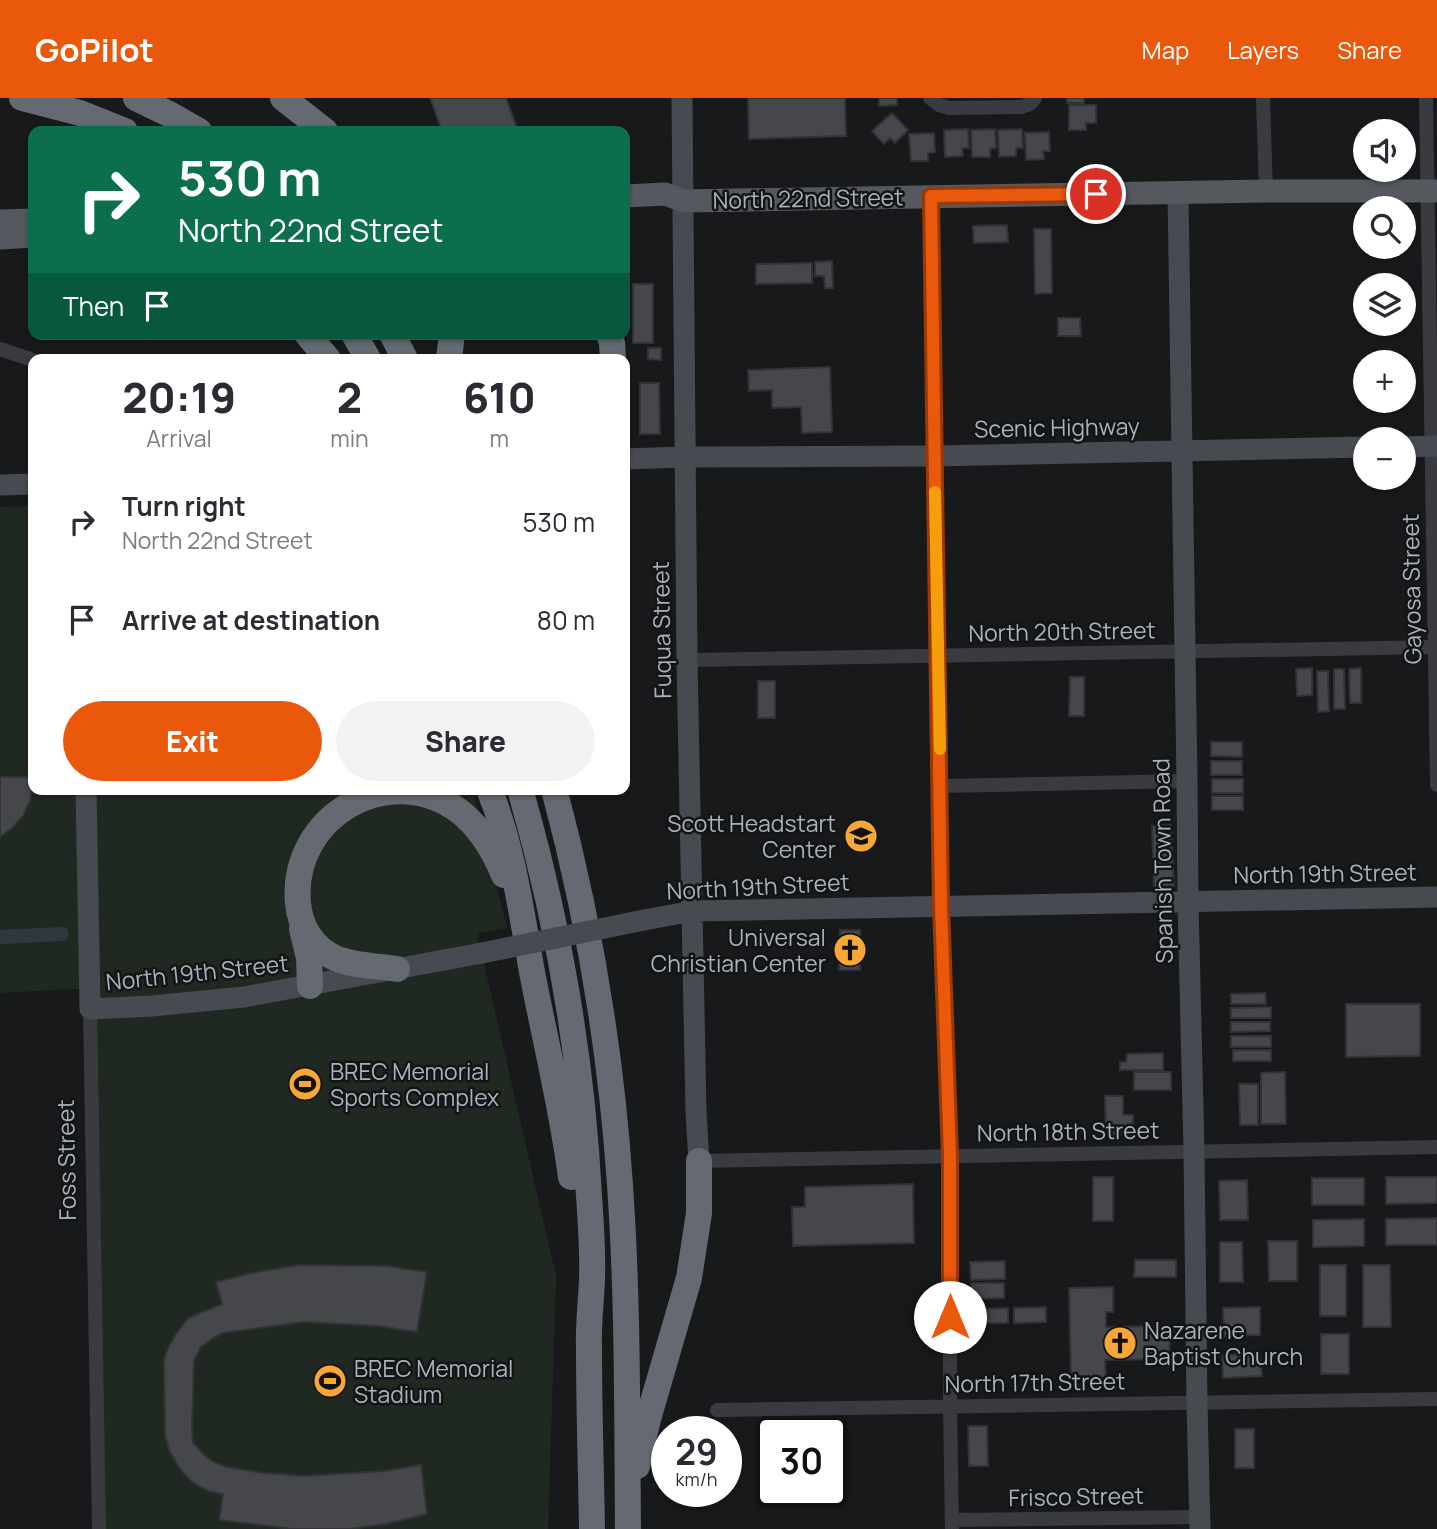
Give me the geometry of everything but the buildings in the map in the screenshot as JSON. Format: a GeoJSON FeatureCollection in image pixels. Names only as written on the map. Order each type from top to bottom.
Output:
{"type":"FeatureCollection","features":[{"type":"Feature","properties":{"kind":"highway"},"geometry":{"type":"LineString","coordinates":[[22,98],[80,113],[112,126]]}},
{"type":"Feature","properties":{"kind":"highway"},"geometry":{"type":"LineString","coordinates":[[136,98],[190,126]]}},
{"type":"Feature","properties":{"kind":"highway"},"geometry":{"type":"LineString","coordinates":[[283,98],[319,126]]}},
{"type":"Feature","properties":{"kind":"highway"},"geometry":{"type":"LineString","coordinates":[[312,340],[324,354]]}},
{"type":"Feature","properties":{"kind":"highway"},"geometry":{"type":"LineString","coordinates":[[310,986],[309,958],[299,915],[298,882],[302,861],[315,835],[330,818],[346,806],[375,795]]}},
{"type":"Feature","properties":{"kind":"highway"},"geometry":{"type":"LineString","coordinates":[[418,795],[441,802],[460,812],[474,825],[494,853],[505,878],[533,974]]}},
{"type":"Feature","properties":{"kind":"highway"},"geometry":{"type":"LineString","coordinates":[[491,795],[512,863],[567,1145],[574,1214],[576,1282],[589,1346]]}},
{"type":"Feature","properties":{"kind":"highway"},"geometry":{"type":"LineString","coordinates":[[521,795],[553,922],[575,1053],[589,1195],[592,1278],[589,1346],[592,1529]]}},
{"type":"Feature","properties":{"kind":"highway"},"geometry":{"type":"LineString","coordinates":[[556,795],[576,876],[594,967],[613,1099],[623,1252],[628,1524]]}},
{"type":"Feature","properties":{"kind":"highway"},"geometry":{"type":"LineString","coordinates":[[299,915],[313,941],[327,953],[348,962],[397,969]]}},
{"type":"Feature","properties":{"kind":"highway"},"geometry":{"type":"LineString","coordinates":[[628,1524],[637,1465],[648,1419],[691,1268],[699,1213],[699,1160]]}},
{"type":"Feature","properties":{"kind":"main road","name":"North 22nd Street"},"geometry":{"type":"LineString","coordinates":[[630,196],[665,194],[684,201],[1266,191],[1432,191]]}},
{"type":"Feature","properties":{"kind":"main road","name":"North 22nd Street"},"geometry":{"type":"LineString","coordinates":[[630,211],[666,209],[684,201]]}},
{"type":"Feature","properties":{"kind":"main road"},"geometry":{"type":"LineString","coordinates":[[0,222],[28,220]]}},
{"type":"Feature","properties":{"kind":"main road"},"geometry":{"type":"LineString","coordinates":[[0,238],[28,236]]}},
{"type":"Feature","properties":{"kind":"street","name":"Fuqua Street"},"geometry":{"type":"LineString","coordinates":[[682,98],[687,660],[699,1160]]}},
{"type":"Feature","properties":{"kind":"street"},"geometry":{"type":"LineString","coordinates":[[930,98],[949,108],[1021,107],[1030,104],[1035,98]]}},
{"type":"Feature","properties":{"kind":"street"},"geometry":{"type":"LineString","coordinates":[[1263,98],[1266,191]]}},
{"type":"Feature","properties":{"kind":"street","name":"Gayosa Street"},"geometry":{"type":"LineString","coordinates":[[1426,98],[1432,191],[1437,785]]}},
{"type":"Feature","properties":{"kind":"street","name":"Spanish Town Road"},"geometry":{"type":"LineString","coordinates":[[1178,193],[1200,1523]]}},
{"type":"Feature","properties":{"kind":"street"},"geometry":{"type":"LineString","coordinates":[[931,196],[941,906],[950,1156],[952,1525]]}},
{"type":"Feature","properties":{"kind":"street"},"geometry":{"type":"LineString","coordinates":[[0,349],[28,357]]}},
{"type":"Feature","properties":{"kind":"street"},"geometry":{"type":"LineString","coordinates":[[1416,447],[1434,446]]}},
{"type":"Feature","properties":{"kind":"street","name":"Scenic Highway"},"geometry":{"type":"LineString","coordinates":[[630,459],[1353,447]]}},
{"type":"Feature","properties":{"kind":"street"},"geometry":{"type":"LineString","coordinates":[[0,485],[28,484]]}},
{"type":"Feature","properties":{"kind":"street","name":"North 20th Street"},"geometry":{"type":"LineString","coordinates":[[687,660],[1436,647]]}},
{"type":"Feature","properties":{"kind":"street"},"geometry":{"type":"LineString","coordinates":[[940,786],[1187,781]]}},
{"type":"Feature","properties":{"kind":"street","name":"Foss Street"},"geometry":{"type":"LineString","coordinates":[[86,795],[99,1529]]}},
{"type":"Feature","properties":{"kind":"street","name":"North 19th Street"},"geometry":{"type":"LineString","coordinates":[[90,1009],[222,1000],[310,986],[693,911],[1437,897]]}},
{"type":"Feature","properties":{"kind":"street","name":"North 18th Street"},"geometry":{"type":"LineString","coordinates":[[699,1160],[1437,1147]]}},
{"type":"Feature","properties":{"kind":"street","name":"North 17th Street"},"geometry":{"type":"LineString","coordinates":[[717,1410],[1437,1399]]}},
{"type":"Feature","properties":{"kind":"street","name":"Frisco Street"},"geometry":{"type":"LineString","coordinates":[[952,1525],[1200,1523]]}},
{"type":"Feature","properties":{"kind":"shaded area","name":"BREC Memorial Sports Complex"},"geometry":{"type":"Polygon","coordinates":[[[28,506],[28,795],[474,795],[507,928],[477,933],[556,1276],[548,1529],[104,1529],[96,988],[0,993],[0,507],[28,506]]]}},
{"type":"Feature","properties":{"kind":"waterway"},"geometry":{"type":"LineString","coordinates":[[0,937],[62,934]]}},
{"type":"Feature","properties":{"kind":"slow traffic"},"geometry":{"type":"LineString","coordinates":[[935,492],[940,749]]}},
{"type":"Feature","properties":{"kind":"place","name":"Scott Headstart Center"},"geometry":{"type":"Point","coordinates":[861,836]}},
{"type":"Feature","properties":{"kind":"place","name":"Universal Christian Center"},"geometry":{"type":"Point","coordinates":[850,950]}},
{"type":"Feature","properties":{"kind":"place","name":"BREC Memorial Sports Complex"},"geometry":{"type":"Point","coordinates":[305,1084]}},
{"type":"Feature","properties":{"kind":"place","name":"Nazarene Baptist Church"},"geometry":{"type":"Point","coordinates":[1120,1343]}},
{"type":"Feature","properties":{"kind":"place","name":"BREC Memorial Stadium"},"geometry":{"type":"Point","coordinates":[330,1381]}},
{"type":"Feature","properties":{"kind":"route"},"geometry":{"type":"LineString","coordinates":[[950,1317],[950,1156],[941,906],[931,196],[1096,194]]}}]}
